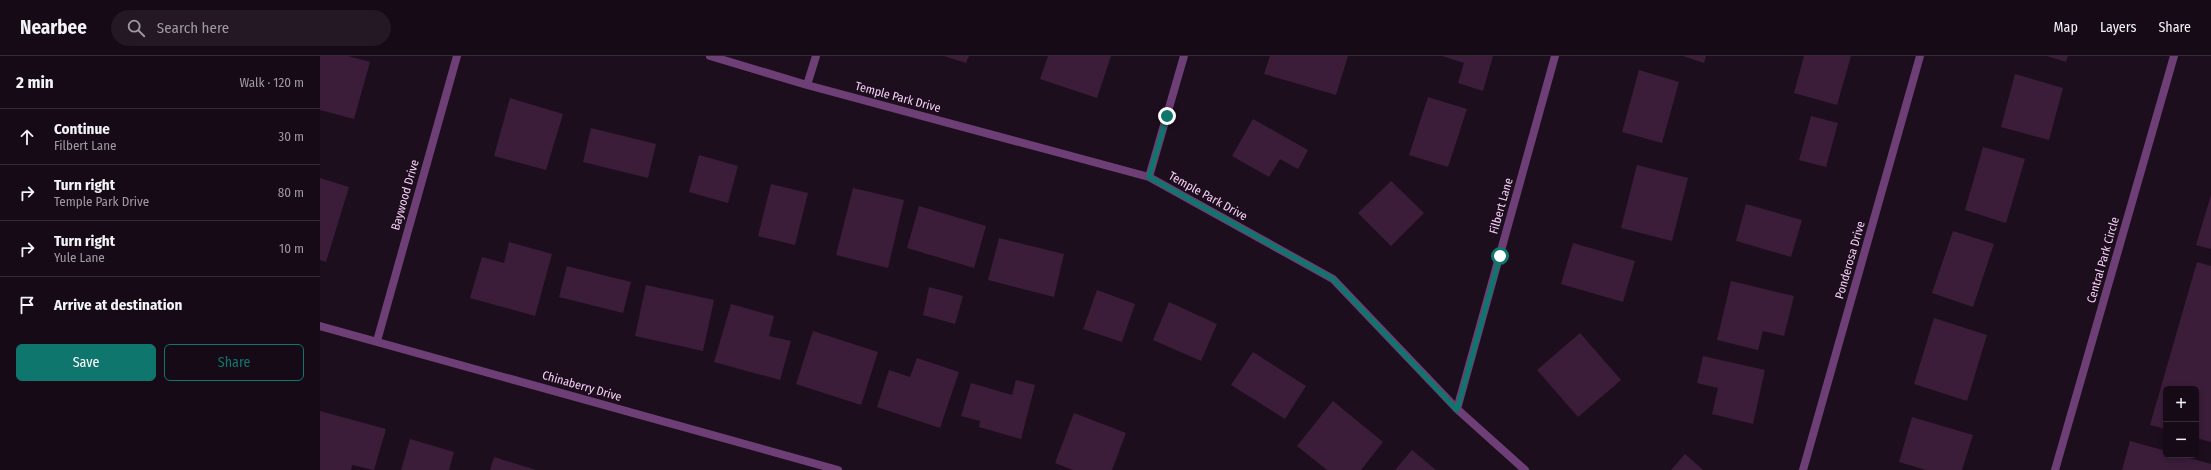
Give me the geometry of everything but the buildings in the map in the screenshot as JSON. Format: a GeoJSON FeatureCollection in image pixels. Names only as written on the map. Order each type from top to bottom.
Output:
{"type":"FeatureCollection","features":[{"type":"Feature","properties":{"kind":"street","name":"Baywood Drive"},"geometry":{"type":"LineString","coordinates":[[377,341],[457,56]]}},
{"type":"Feature","properties":{"kind":"street","name":"Temple Park Drive"},"geometry":{"type":"LineString","coordinates":[[710,56],[807,85],[1149,177],[1333,279],[1457,410],[1525,470]]}},
{"type":"Feature","properties":{"kind":"street"},"geometry":{"type":"LineString","coordinates":[[807,85],[816,56]]}},
{"type":"Feature","properties":{"kind":"street"},"geometry":{"type":"LineString","coordinates":[[1149,177],[1184,56]]}},
{"type":"Feature","properties":{"kind":"street","name":"Filbert Lane"},"geometry":{"type":"LineString","coordinates":[[1457,410],[1555,56]]}},
{"type":"Feature","properties":{"kind":"street","name":"Ponderosa Drive"},"geometry":{"type":"LineString","coordinates":[[1803,470],[1920,56]]}},
{"type":"Feature","properties":{"kind":"street","name":"Central Park Circle"},"geometry":{"type":"LineString","coordinates":[[2055,470],[2174,56]]}},
{"type":"Feature","properties":{"kind":"street","name":"Chinaberry Drive"},"geometry":{"type":"LineString","coordinates":[[320,326],[838,470]]}},
{"type":"Feature","properties":{"kind":"route"},"geometry":{"type":"LineString","coordinates":[[1167,116],[1149,177],[1333,279],[1457,410],[1500,256]]}}]}
